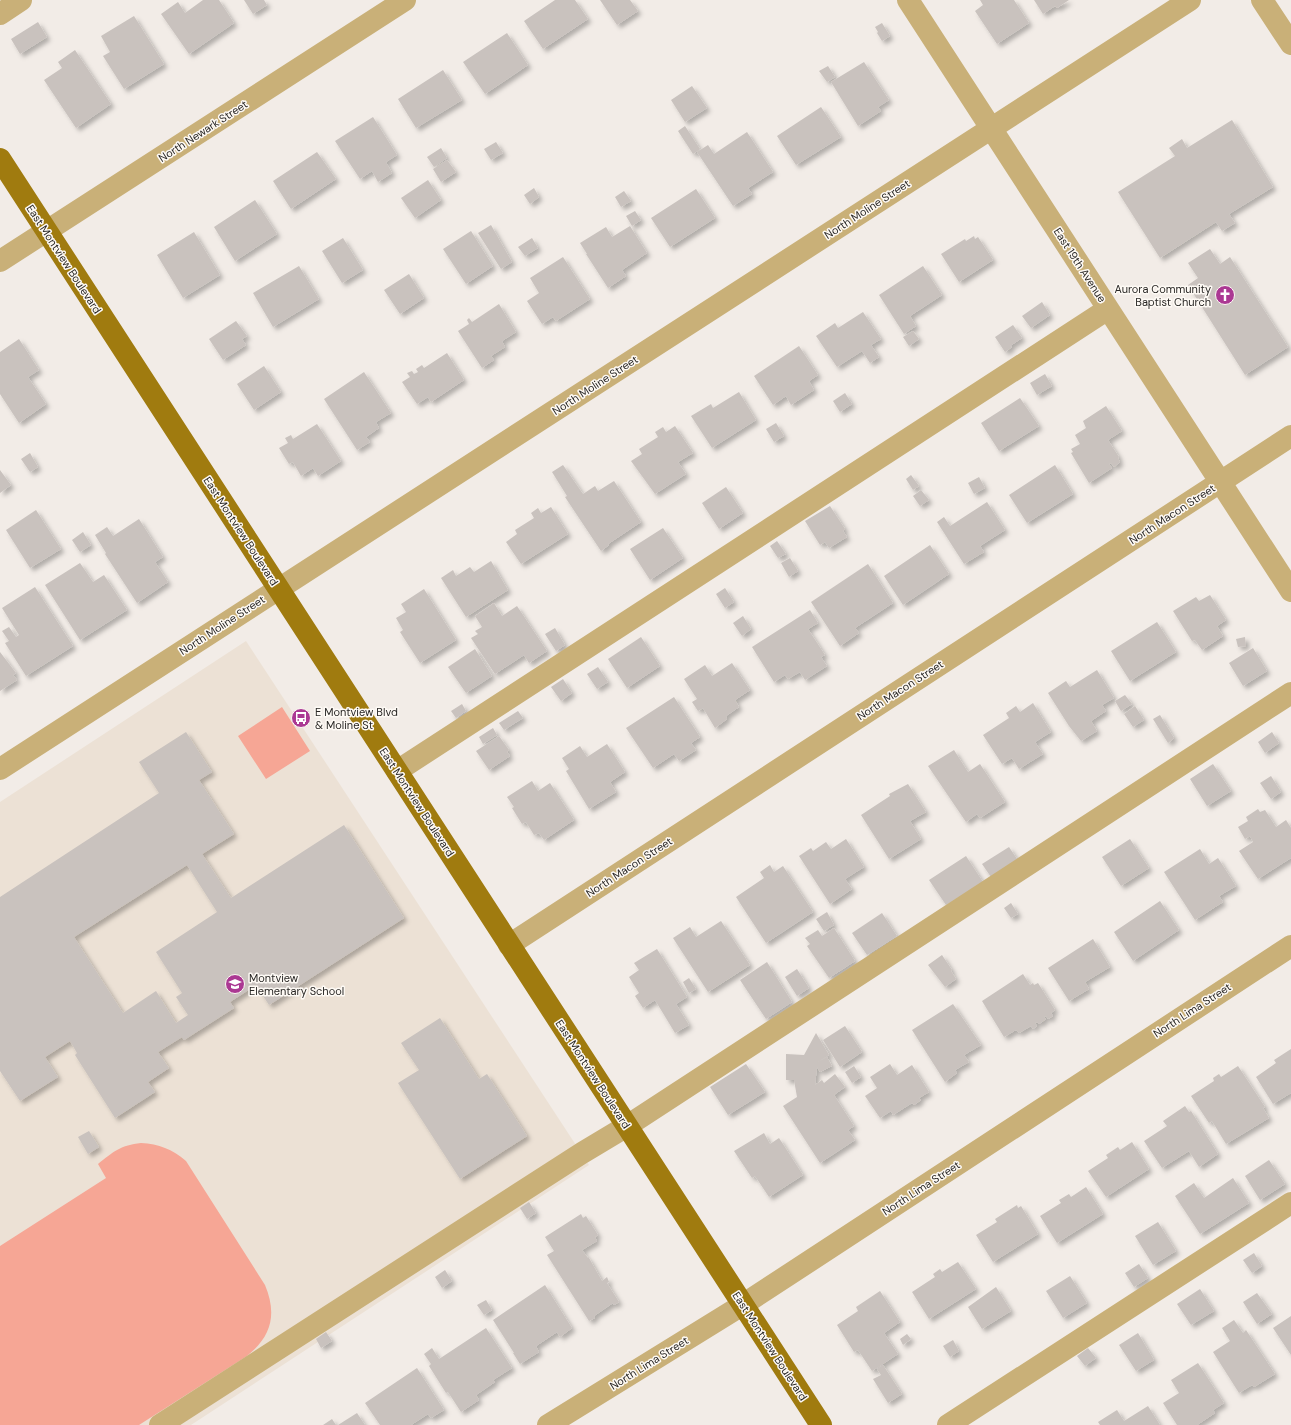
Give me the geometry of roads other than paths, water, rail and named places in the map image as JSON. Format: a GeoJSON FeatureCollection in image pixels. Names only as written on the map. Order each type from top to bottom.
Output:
{"type":"FeatureCollection","features":[{"type":"Feature","properties":{"kind":"main road","name":"East Montview Boulevard"},"geometry":{"type":"LineString","coordinates":[[0,159],[509,945],[744,1304],[821,1425]]}},
{"type":"Feature","properties":{"kind":"street"},"geometry":{"type":"LineString","coordinates":[[0,14],[21,0]]}},
{"type":"Feature","properties":{"kind":"street","name":"North Newark Street"},"geometry":{"type":"LineString","coordinates":[[0,261],[405,0]]}},
{"type":"Feature","properties":{"kind":"street","name":"East 19th Avenue"},"geometry":{"type":"LineString","coordinates":[[908,0],[1291,591]]}},
{"type":"Feature","properties":{"kind":"street","name":"North Moline Street"},"geometry":{"type":"LineString","coordinates":[[0,769],[1190,0]]}},
{"type":"Feature","properties":{"kind":"street"},"geometry":{"type":"LineString","coordinates":[[1262,0],[1291,44]]}},
{"type":"Feature","properties":{"kind":"street"},"geometry":{"type":"LineString","coordinates":[[397,771],[1108,309]]}},
{"type":"Feature","properties":{"kind":"street","name":"North Macon Street"},"geometry":{"type":"LineString","coordinates":[[509,945],[1291,436]]}},
{"type":"Feature","properties":{"kind":"street"},"geometry":{"type":"LineString","coordinates":[[160,1425],[582,1153],[627,1126],[1291,693]]}},
{"type":"Feature","properties":{"kind":"street","name":"North Lima Street"},"geometry":{"type":"LineString","coordinates":[[562,1421],[744,1304],[1291,946]]}},
{"type":"Feature","properties":{"kind":"street"},"geometry":{"type":"LineString","coordinates":[[948,1425],[1291,1203]]}},
{"type":"Feature","properties":{"kind":"place","name":"Aurora Community Baptist Church"},"geometry":{"type":"Point","coordinates":[1225,295]}},
{"type":"Feature","properties":{"kind":"place","name":"E Montview Blvd & Moline St"},"geometry":{"type":"Point","coordinates":[301,718]}},
{"type":"Feature","properties":{"kind":"place","name":"Montview Elementary School"},"geometry":{"type":"Point","coordinates":[235,984]}}]}
